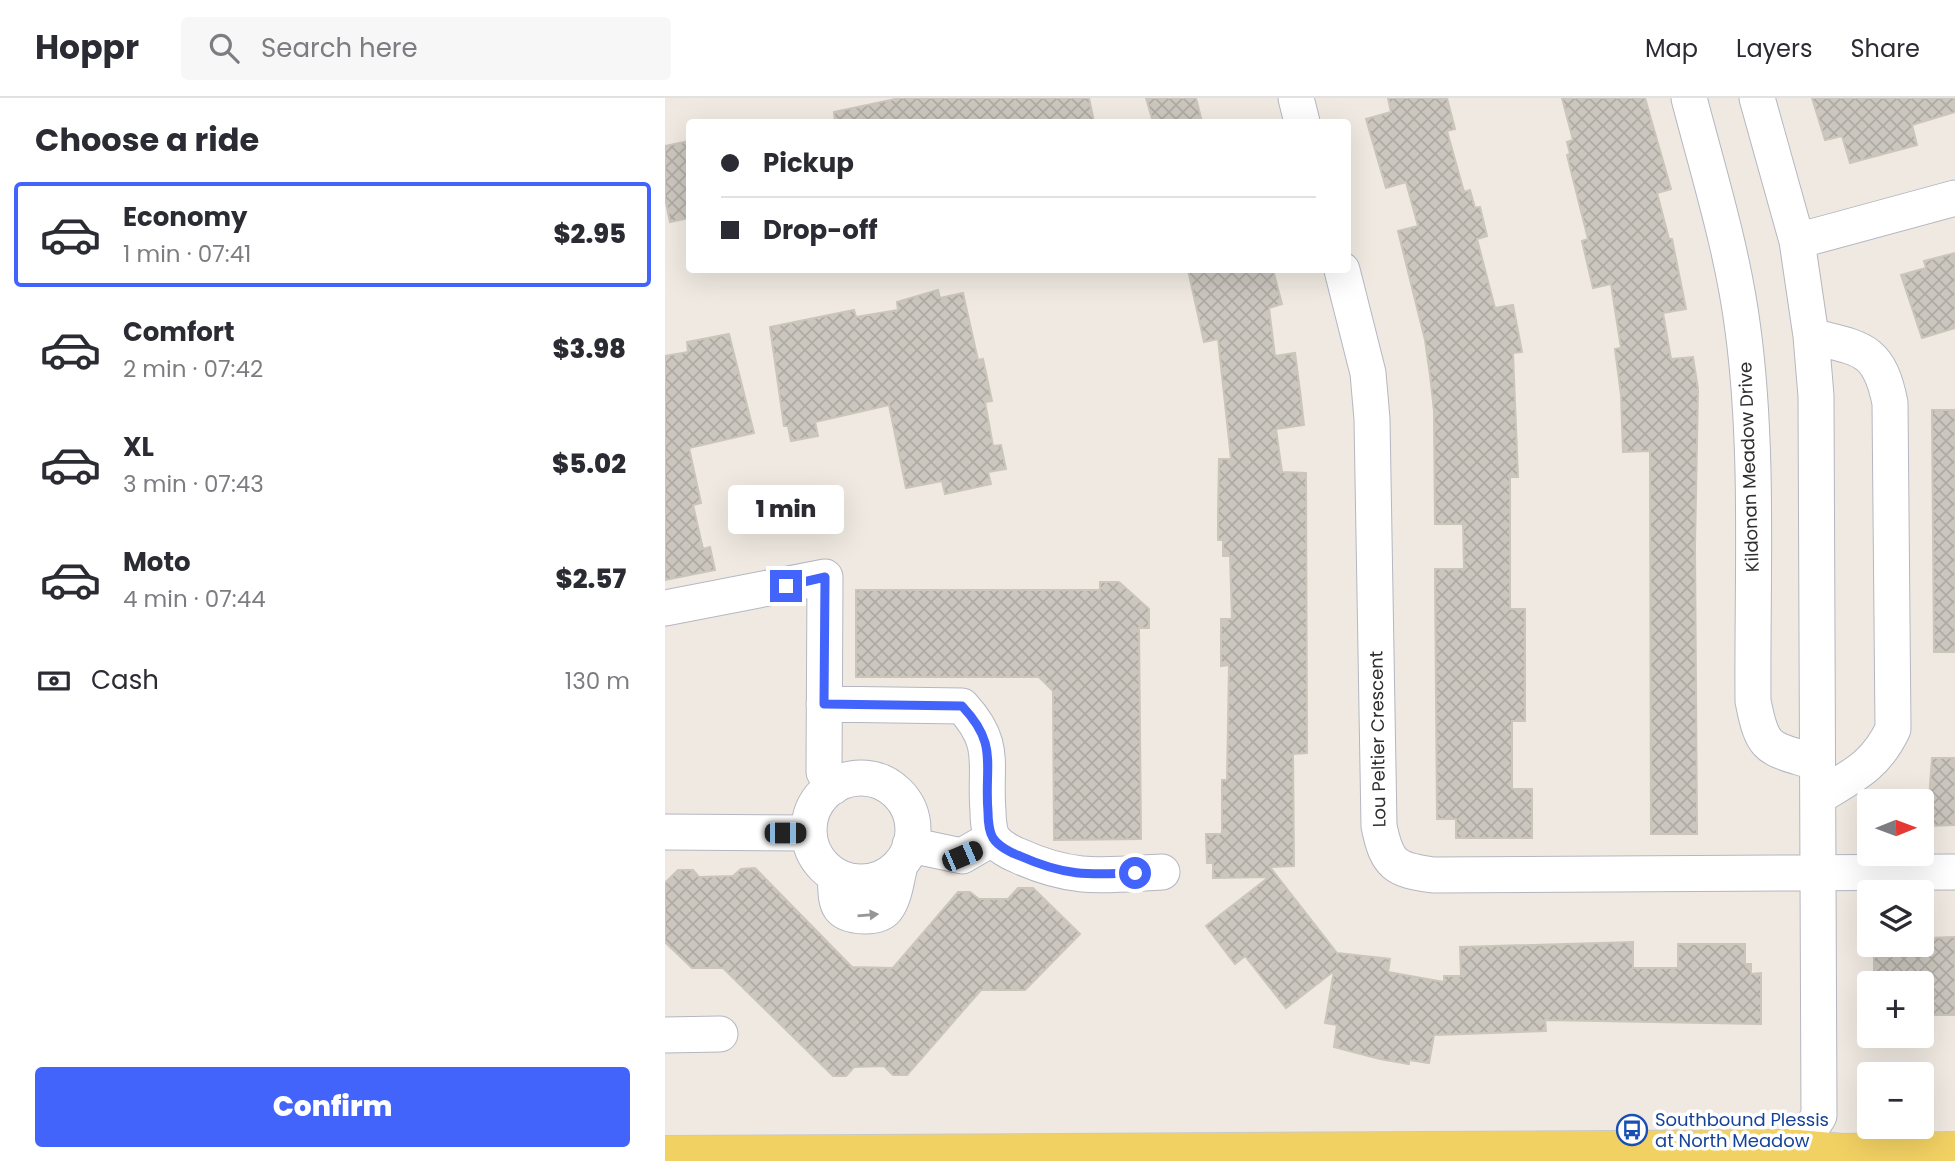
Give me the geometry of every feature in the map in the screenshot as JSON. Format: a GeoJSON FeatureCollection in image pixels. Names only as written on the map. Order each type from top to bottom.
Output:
{"type":"FeatureCollection","features":[{"type":"Feature","properties":{"kind":"main road"},"geometry":{"type":"LineString","coordinates":[[665,1155],[1842,1157],[1955,1151]]}},
{"type":"Feature","properties":{"kind":"street"},"geometry":{"type":"LineString","coordinates":[[1296,98],[1301,119]]}},
{"type":"Feature","properties":{"kind":"street","name":"Kildonan Meadow Drive"},"geometry":{"type":"LineString","coordinates":[[1689,98],[1728,247],[1743,330],[1750,403],[1753,701],[1760,735],[1773,748],[1817,780]]}},
{"type":"Feature","properties":{"kind":"street"},"geometry":{"type":"LineString","coordinates":[[1757,98],[1797,241],[1811,336],[1816,396],[1819,1116],[1842,1157]]}},
{"type":"Feature","properties":{"kind":"street"},"geometry":{"type":"LineString","coordinates":[[1797,241],[1955,198]]}},
{"type":"Feature","properties":{"kind":"street","name":"Lou Peltier Crescent"},"geometry":{"type":"LineString","coordinates":[[1343,273],[1368,373],[1373,419],[1379,826],[1384,852],[1401,871],[1433,875],[1955,872]]}},
{"type":"Feature","properties":{"kind":"street"},"geometry":{"type":"LineString","coordinates":[[1811,336],[1863,350],[1884,373],[1890,403],[1893,729],[1883,751],[1868,767],[1817,780]]}},
{"type":"Feature","properties":{"kind":"street"},"geometry":{"type":"LineString","coordinates":[[665,608],[825,577],[824,772],[833,787]]}},
{"type":"Feature","properties":{"kind":"street"},"geometry":{"type":"LineString","coordinates":[[824,704],[962,706],[978,723],[987,743],[988,813],[993,838],[1011,852],[1052,871],[1083,875],[1162,873]]}},
{"type":"Feature","properties":{"kind":"street"},"geometry":{"type":"LineString","coordinates":[[860,778],[877,780],[892,788],[904,800],[912,816],[905,855],[885,877],[868,882],[851,881],[835,875],[822,864],[813,850],[810,833],[811,817],[818,802],[833,787],[860,778]]}},
{"type":"Feature","properties":{"kind":"street"},"geometry":{"type":"LineString","coordinates":[[665,832],[810,833]]}},
{"type":"Feature","properties":{"kind":"street"},"geometry":{"type":"LineString","coordinates":[[905,855],[962,856],[993,838]]}},
{"type":"Feature","properties":{"kind":"street"},"geometry":{"type":"LineString","coordinates":[[665,1035],[720,1034]]}},
{"type":"Feature","properties":{"kind":"street"},"geometry":{"type":"LineString","coordinates":[[1797,1155],[1819,1116]]}},
{"type":"Feature","properties":{"kind":"building"},"geometry":{"type":"Polygon","coordinates":[[[900,98],[1089,98],[1093,119],[835,119],[834,112],[900,98]]]}},
{"type":"Feature","properties":{"kind":"building"},"geometry":{"type":"Polygon","coordinates":[[[1146,98],[1196,98],[1201,119],[1152,119],[1146,98]]]}},
{"type":"Feature","properties":{"kind":"building"},"geometry":{"type":"Polygon","coordinates":[[[1388,98],[1447,98],[1455,129],[1447,131],[1464,192],[1470,190],[1475,208],[1480,207],[1487,236],[1477,239],[1495,308],[1513,305],[1522,352],[1513,353],[1518,477],[1510,477],[1510,609],[1525,609],[1525,721],[1512,721],[1512,789],[1532,789],[1532,838],[1456,838],[1456,819],[1437,819],[1435,569],[1464,569],[1463,524],[1435,524],[1434,411],[1430,375],[1425,340],[1398,231],[1418,226],[1406,182],[1386,188],[1366,119],[1391,112],[1388,98]]]}},
{"type":"Feature","properties":{"kind":"building"},"geometry":{"type":"Polygon","coordinates":[[[1562,98],[1645,98],[1671,189],[1657,193],[1669,239],[1672,239],[1686,309],[1663,313],[1671,359],[1693,357],[1698,389],[1695,546],[1697,834],[1651,834],[1650,451],[1623,452],[1621,395],[1615,349],[1621,348],[1611,284],[1593,288],[1582,241],[1588,239],[1567,155],[1570,154],[1567,142],[1573,140],[1562,98]]]}},
{"type":"Feature","properties":{"kind":"building"},"geometry":{"type":"Polygon","coordinates":[[[1812,98],[1955,98],[1955,112],[1912,125],[1917,145],[1850,163],[1842,136],[1825,140],[1812,98]]]}},
{"type":"Feature","properties":{"kind":"building"},"geometry":{"type":"Polygon","coordinates":[[[686,142],[686,219],[670,222],[665,198],[665,146],[686,142]]]}},
{"type":"Feature","properties":{"kind":"building"},"geometry":{"type":"Polygon","coordinates":[[[1955,253],[1955,328],[1922,338],[1901,275],[1926,268],[1924,261],[1955,253]]]}},
{"type":"Feature","properties":{"kind":"building"},"geometry":{"type":"Polygon","coordinates":[[[1189,273],[1274,273],[1282,304],[1269,308],[1275,356],[1295,353],[1304,425],[1276,429],[1282,472],[1306,473],[1307,753],[1293,754],[1294,866],[1270,867],[1337,953],[1390,959],[1388,972],[1444,982],[1444,976],[1461,976],[1460,947],[1633,942],[1633,968],[1678,968],[1678,944],[1745,944],[1745,964],[1751,964],[1751,974],[1761,973],[1761,1024],[1545,1020],[1546,1031],[1434,1035],[1429,1063],[1409,1060],[1409,1064],[1334,1047],[1337,1025],[1325,1023],[1334,971],[1286,1008],[1245,956],[1235,964],[1206,926],[1269,877],[1213,878],[1213,863],[1207,863],[1206,834],[1222,834],[1222,780],[1227,780],[1229,665],[1221,666],[1221,619],[1232,619],[1230,556],[1223,556],[1223,540],[1218,540],[1219,459],[1231,459],[1218,339],[1204,342],[1189,273]]]}},
{"type":"Feature","properties":{"kind":"building"},"geometry":{"type":"Polygon","coordinates":[[[938,290],[940,298],[963,293],[978,360],[983,359],[992,401],[985,402],[993,446],[1001,445],[1006,469],[988,472],[991,484],[945,494],[942,481],[906,488],[889,405],[815,422],[818,436],[791,441],[788,426],[784,426],[770,327],[854,310],[856,317],[898,310],[897,302],[938,290]]]}},
{"type":"Feature","properties":{"kind":"building"},"geometry":{"type":"Polygon","coordinates":[[[729,334],[754,433],[689,448],[701,503],[693,505],[703,549],[710,547],[715,570],[665,580],[665,356],[688,352],[687,342],[729,334]]]}},
{"type":"Feature","properties":{"kind":"building"},"geometry":{"type":"Polygon","coordinates":[[[1932,410],[1955,410],[1955,652],[1934,652],[1932,410]]]}},
{"type":"Feature","properties":{"kind":"building"},"geometry":{"type":"Polygon","coordinates":[[[1100,582],[1119,582],[1149,609],[1149,628],[1139,628],[1141,839],[1054,840],[1053,691],[1039,677],[856,677],[856,590],[1100,590],[1100,582]]]}},
{"type":"Feature","properties":{"kind":"building"},"geometry":{"type":"Polygon","coordinates":[[[1932,758],[1955,758],[1955,825],[1934,826],[1934,789],[1930,789],[1932,758]]]}},
{"type":"Feature","properties":{"kind":"building"},"geometry":{"type":"Polygon","coordinates":[[[755,868],[852,967],[893,968],[958,892],[970,892],[979,899],[1008,899],[1018,888],[1033,888],[1080,934],[1025,990],[981,990],[907,1075],[893,1075],[884,1066],[854,1067],[846,1076],[833,1076],[723,968],[692,968],[665,942],[665,883],[678,870],[693,870],[699,877],[733,876],[741,869],[755,868]]]}},
{"type":"Feature","properties":{"kind":"building"},"geometry":{"type":"Polygon","coordinates":[[[1955,937],[1955,1015],[1934,1015],[1934,971],[1874,971],[1874,957],[1934,957],[1934,938],[1955,937]]]}},
{"type":"Feature","properties":{"kind":"place","name":"Southbound Plessis at North Meadow"},"geometry":{"type":"Point","coordinates":[1632,1130]}},
{"type":"Feature","properties":{"kind":"route"},"geometry":{"type":"LineString","coordinates":[[786,586],[825,577],[824,704],[962,706],[978,723],[987,743],[988,813],[993,838],[1011,852],[1052,871],[1083,875],[1135,873]]}}]}
